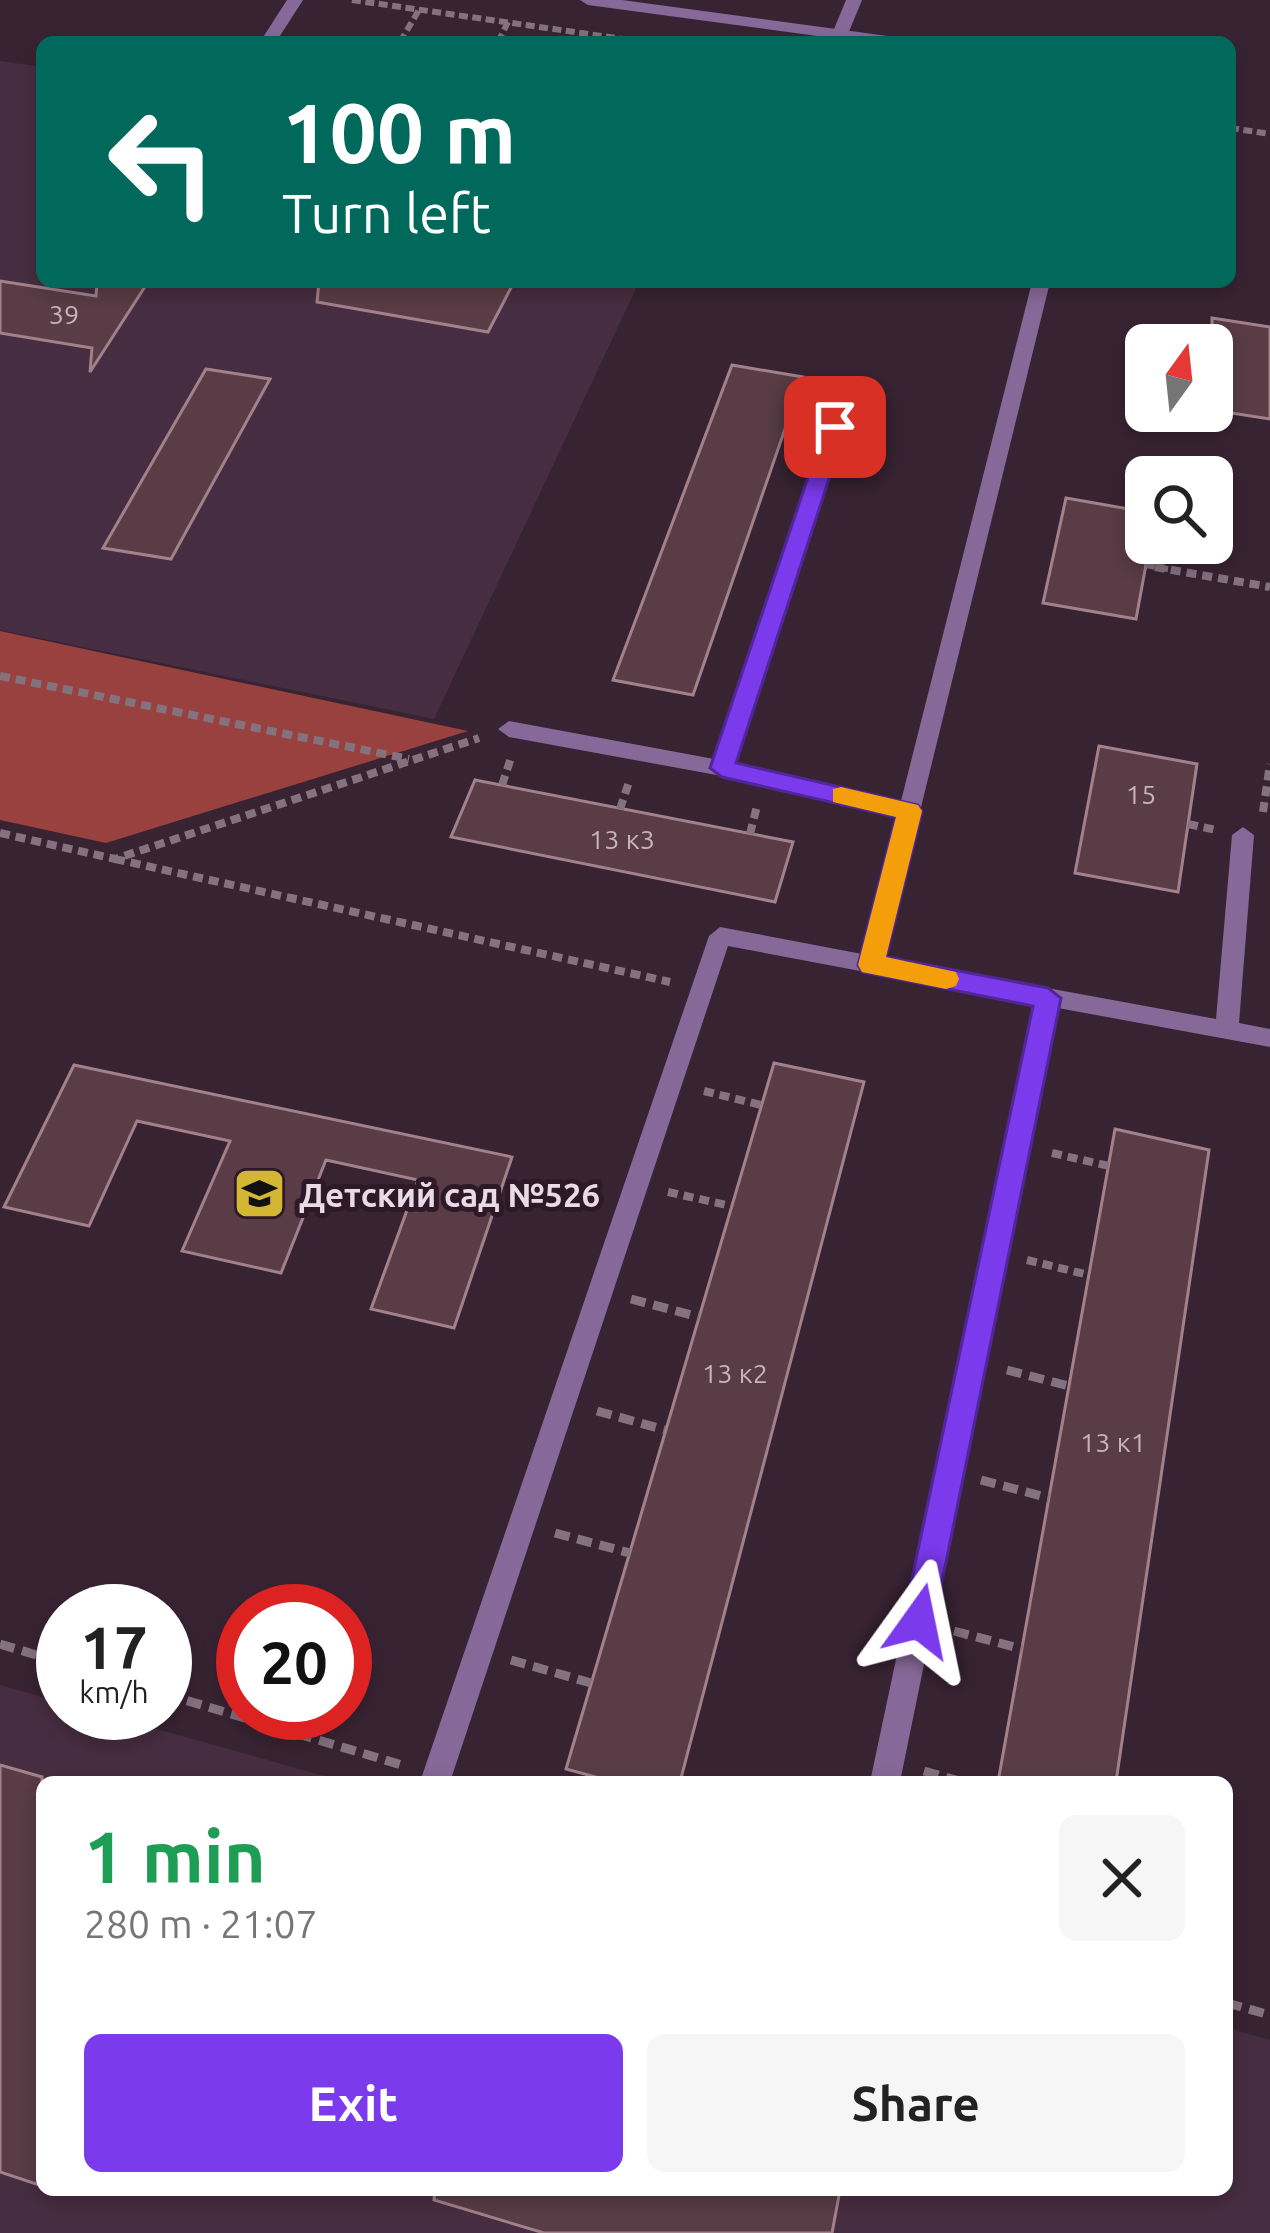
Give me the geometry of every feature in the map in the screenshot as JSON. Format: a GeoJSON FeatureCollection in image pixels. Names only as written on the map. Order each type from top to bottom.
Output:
{"type":"FeatureCollection","features":[{"type":"Feature","properties":{"kind":"street"},"geometry":{"type":"LineString","coordinates":[[272,36],[295,0]]}},
{"type":"Feature","properties":{"kind":"street"},"geometry":{"type":"LineString","coordinates":[[588,0],[828,36],[854,0]]}},
{"type":"Feature","properties":{"kind":"street"},"geometry":{"type":"LineString","coordinates":[[871,965],[1040,288]]}},
{"type":"Feature","properties":{"kind":"street"},"geometry":{"type":"LineString","coordinates":[[722,768],[835,427]]}},
{"type":"Feature","properties":{"kind":"street"},"geometry":{"type":"LineString","coordinates":[[509,729],[722,768],[910,811]]}},
{"type":"Feature","properties":{"kind":"street"},"geometry":{"type":"LineString","coordinates":[[1227,1029],[1243,835]]}},
{"type":"Feature","properties":{"kind":"street"},"geometry":{"type":"LineString","coordinates":[[436,1776],[720,936],[1270,1037]]}},
{"type":"Feature","properties":{"kind":"street"},"geometry":{"type":"LineString","coordinates":[[886,1776],[1048,998]]}},
{"type":"Feature","properties":{"kind":"path"},"geometry":{"type":"LineString","coordinates":[[352,0],[585,36]]}},
{"type":"Feature","properties":{"kind":"path"},"geometry":{"type":"LineString","coordinates":[[404,36],[419,10]]}},
{"type":"Feature","properties":{"kind":"path"},"geometry":{"type":"LineString","coordinates":[[501,36],[508,22]]}},
{"type":"Feature","properties":{"kind":"path"},"geometry":{"type":"LineString","coordinates":[[1236,129],[1270,134]]}},
{"type":"Feature","properties":{"kind":"path"},"geometry":{"type":"LineString","coordinates":[[1146,565],[1270,586]]}},
{"type":"Feature","properties":{"kind":"path"},"geometry":{"type":"LineString","coordinates":[[0,676],[410,759]]}},
{"type":"Feature","properties":{"kind":"path"},"geometry":{"type":"LineString","coordinates":[[115,859],[509,729]]}},
{"type":"Feature","properties":{"kind":"path"},"geometry":{"type":"LineString","coordinates":[[0,833],[702,989]]}},
{"type":"Feature","properties":{"kind":"path"},"geometry":{"type":"LineString","coordinates":[[670,1083],[761,1105]]}},
{"type":"Feature","properties":{"kind":"path"},"geometry":{"type":"LineString","coordinates":[[1018,1144],[1109,1166]]}},
{"type":"Feature","properties":{"kind":"path"},"geometry":{"type":"LineString","coordinates":[[636,1185],[731,1206]]}},
{"type":"Feature","properties":{"kind":"path"},"geometry":{"type":"LineString","coordinates":[[995,1252],[1089,1275]]}},
{"type":"Feature","properties":{"kind":"path"},"geometry":{"type":"LineString","coordinates":[[600,1291],[699,1317]]}},
{"type":"Feature","properties":{"kind":"path"},"geometry":{"type":"LineString","coordinates":[[972,1362],[1069,1386]]}},
{"type":"Feature","properties":{"kind":"path"},"geometry":{"type":"LineString","coordinates":[[563,1402],[665,1430]]}},
{"type":"Feature","properties":{"kind":"path"},"geometry":{"type":"LineString","coordinates":[[950,1471],[1049,1498]]}},
{"type":"Feature","properties":{"kind":"path"},"geometry":{"type":"LineString","coordinates":[[521,1525],[629,1552]]}},
{"type":"Feature","properties":{"kind":"path"},"geometry":{"type":"LineString","coordinates":[[919,1621],[1022,1649]]}},
{"type":"Feature","properties":{"kind":"path"},"geometry":{"type":"LineString","coordinates":[[0,1644],[36,1655]]}},
{"type":"Feature","properties":{"kind":"path"},"geometry":{"type":"LineString","coordinates":[[478,1651],[591,1684]]}},
{"type":"Feature","properties":{"kind":"path"},"geometry":{"type":"LineString","coordinates":[[192,1702],[436,1776]]}},
{"type":"Feature","properties":{"kind":"path"},"geometry":{"type":"LineString","coordinates":[[1233,2005],[1270,2015]]}},
{"type":"Feature","properties":{"kind":"shaded area"},"geometry":{"type":"Polygon","coordinates":[[[0,61],[36,66],[36,288],[636,288],[434,719],[0,630],[0,61]]]}},
{"type":"Feature","properties":{"kind":"shaded area"},"geometry":{"type":"Polygon","coordinates":[[[0,631],[468,731],[106,843],[0,820],[0,631]]]}},
{"type":"Feature","properties":{"kind":"shaded area"},"geometry":{"type":"Polygon","coordinates":[[[0,1685],[36,1695],[36,1740],[192,1739],[325,1776],[36,1776],[36,2196],[1233,2196],[1233,2030],[1270,2040],[1270,2233],[0,2233],[0,1685]]]}},
{"type":"Feature","properties":{"kind":"building"},"geometry":{"type":"Polygon","coordinates":[[[0,281],[96,296],[97,288],[144,288],[90,372],[92,348],[0,333],[0,281]]]}},
{"type":"Feature","properties":{"kind":"building"},"geometry":{"type":"Polygon","coordinates":[[[318,288],[511,288],[488,332],[317,302],[318,288]]]}},
{"type":"Feature","properties":{"kind":"building"},"geometry":{"type":"Polygon","coordinates":[[[1212,318],[1270,327],[1270,419],[1233,413],[1233,324],[1212,324],[1212,318]]]}},
{"type":"Feature","properties":{"kind":"building"},"geometry":{"type":"Polygon","coordinates":[[[732,365],[803,377],[693,695],[613,680],[732,365]]]}},
{"type":"Feature","properties":{"kind":"building"},"geometry":{"type":"Polygon","coordinates":[[[206,369],[270,379],[171,559],[103,548],[206,369]]]}},
{"type":"Feature","properties":{"kind":"building"},"geometry":{"type":"Polygon","coordinates":[[[1066,498],[1125,508],[1125,564],[1146,564],[1136,619],[1043,603],[1066,498]]]}},
{"type":"Feature","properties":{"kind":"building"},"geometry":{"type":"Polygon","coordinates":[[[1099,746],[1197,764],[1178,892],[1075,873],[1099,746]]]}},
{"type":"Feature","properties":{"kind":"building"},"geometry":{"type":"Polygon","coordinates":[[[475,780],[793,842],[775,902],[451,837],[475,780]]]}},
{"type":"Feature","properties":{"kind":"building"},"geometry":{"type":"Polygon","coordinates":[[[774,1063],[864,1082],[682,1776],[592,1776],[566,1769],[774,1063]]]}},
{"type":"Feature","properties":{"kind":"building","name":"Детский сад №526"},"geometry":{"type":"Polygon","coordinates":[[[74,1065],[512,1157],[454,1328],[371,1309],[418,1180],[326,1160],[281,1273],[182,1251],[230,1141],[137,1121],[89,1226],[4,1207],[74,1065]]]}},
{"type":"Feature","properties":{"kind":"building"},"geometry":{"type":"Polygon","coordinates":[[[1115,1129],[1209,1150],[1117,1776],[999,1776],[1115,1129]]]}},
{"type":"Feature","properties":{"kind":"building"},"geometry":{"type":"Polygon","coordinates":[[[0,1765],[38,1776],[36,2184],[0,2172],[0,1765]]]}},
{"type":"Feature","properties":{"kind":"building"},"geometry":{"type":"Polygon","coordinates":[[[434,2196],[839,2196],[832,2233],[544,2233],[434,2200],[434,2196]]]}},
{"type":"Feature","properties":{"kind":"slow traffic"},"geometry":{"type":"LineString","coordinates":[[841,796],[910,811],[871,965],[946,979]]}},
{"type":"Feature","properties":{"kind":"place","name":"Детский сад №526"},"geometry":{"type":"Point","coordinates":[260,1194]}},
{"type":"Feature","properties":{"kind":"route"},"geometry":{"type":"LineString","coordinates":[[835,427],[722,768],[910,811],[871,965],[1048,998],[919,1621]]}}]}
